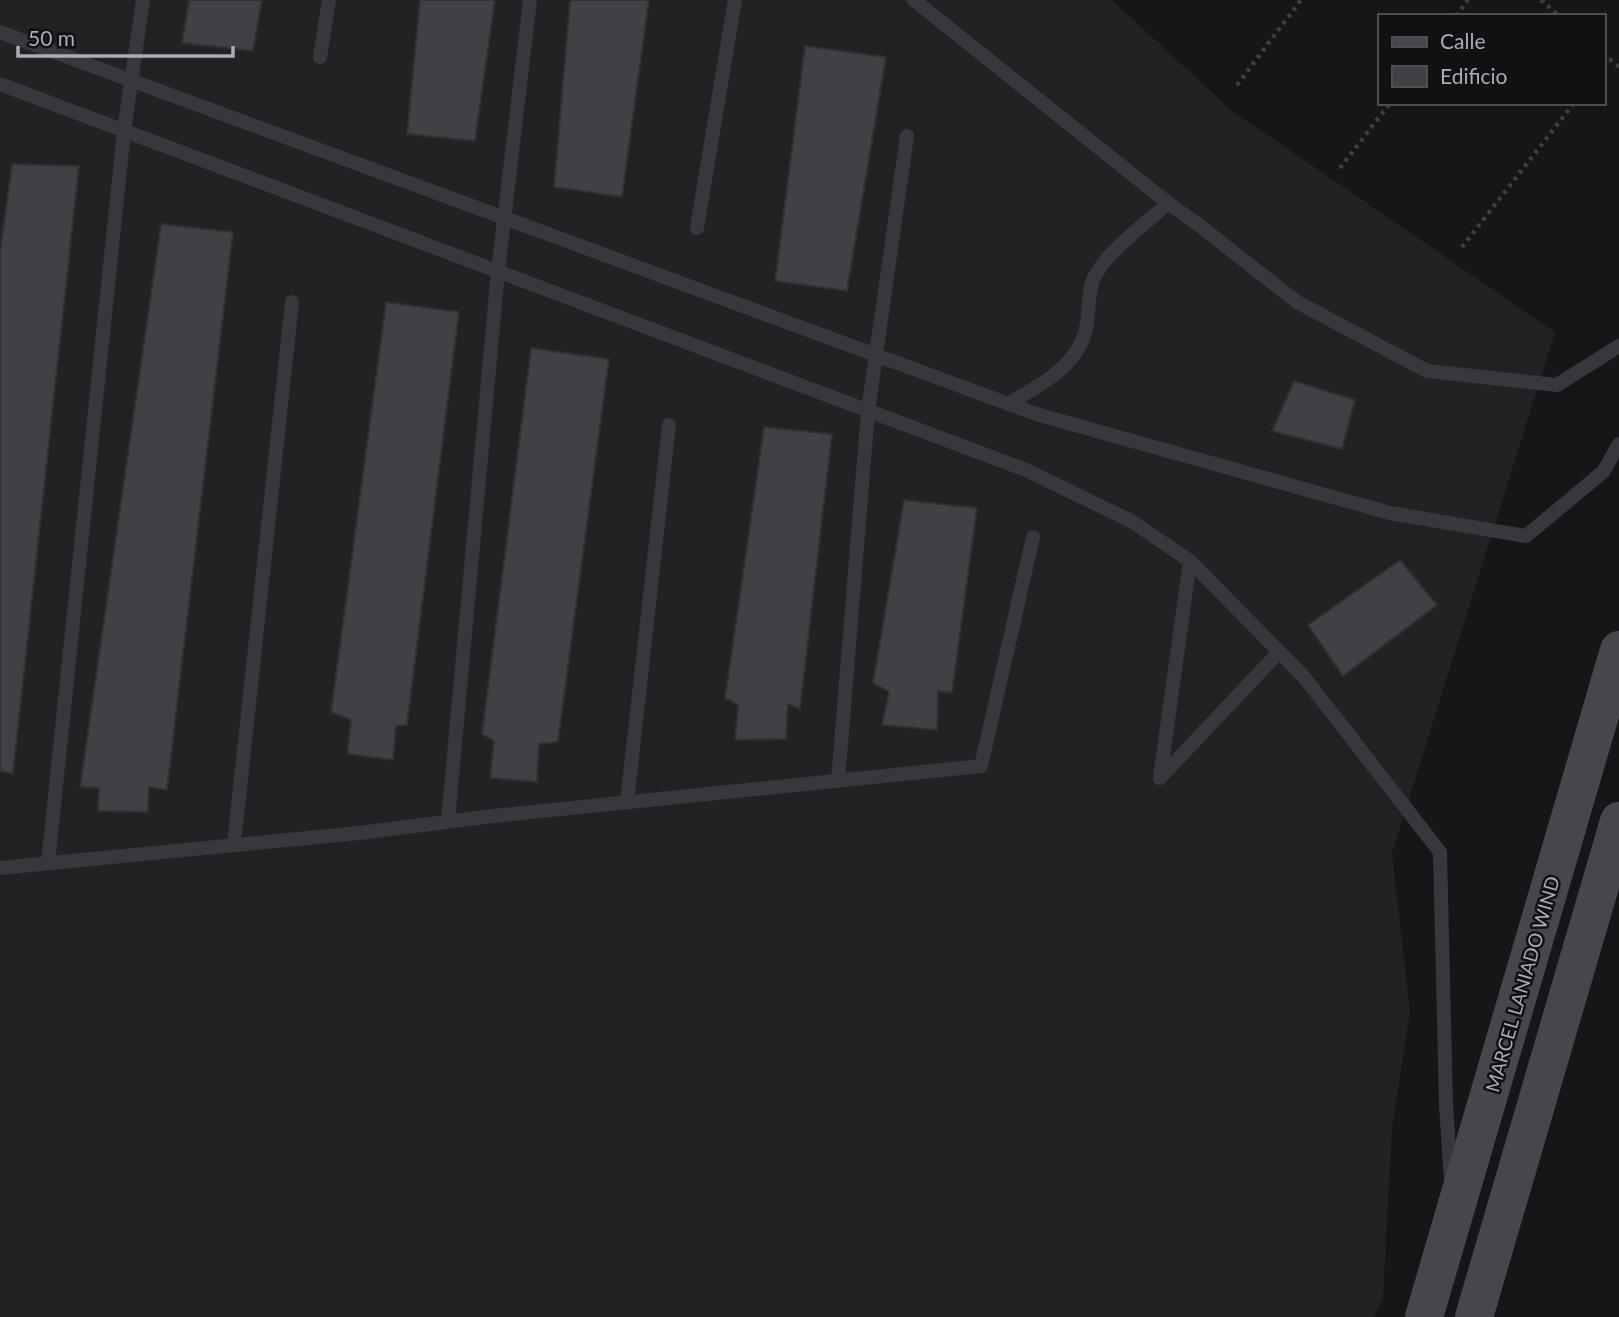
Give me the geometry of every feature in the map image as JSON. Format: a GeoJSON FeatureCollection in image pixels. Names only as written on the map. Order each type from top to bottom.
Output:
{"type":"FeatureCollection","features":[{"type":"Feature","properties":{"kind":"main road","name":"MARCEL LANIADO WIND"},"geometry":{"type":"LineString","coordinates":[[1424,1317],[1619,650]]}},
{"type":"Feature","properties":{"kind":"main road"},"geometry":{"type":"LineString","coordinates":[[1474,1317],[1617,832]]}},
{"type":"Feature","properties":{"kind":"lane"},"geometry":{"type":"LineString","coordinates":[[48,863],[124,131],[143,0]]}},
{"type":"Feature","properties":{"kind":"lane"},"geometry":{"type":"LineString","coordinates":[[320,57],[329,0]]}},
{"type":"Feature","properties":{"kind":"lane"},"geometry":{"type":"LineString","coordinates":[[448,821],[498,271],[530,0]]}},
{"type":"Feature","properties":{"kind":"lane"},"geometry":{"type":"LineString","coordinates":[[697,228],[735,0]]}},
{"type":"Feature","properties":{"kind":"lane"},"geometry":{"type":"LineString","coordinates":[[914,0],[1168,203],[1297,302],[1427,371],[1557,385],[1619,346]]}},
{"type":"Feature","properties":{"kind":"lane"},"geometry":{"type":"LineString","coordinates":[[0,32],[1036,414],[1390,513],[1525,536],[1603,472],[1619,444]]}},
{"type":"Feature","properties":{"kind":"lane"},"geometry":{"type":"LineString","coordinates":[[0,84],[1026,470],[1131,521],[1189,561],[1304,677],[1440,852],[1446,1105],[1454,1218]]}},
{"type":"Feature","properties":{"kind":"lane"},"geometry":{"type":"LineString","coordinates":[[838,780],[868,411],[907,136]]}},
{"type":"Feature","properties":{"kind":"lane"},"geometry":{"type":"LineString","coordinates":[[1008,404],[1041,384],[1075,354],[1085,333],[1093,280],[1106,259],[1168,203]]}},
{"type":"Feature","properties":{"kind":"lane"},"geometry":{"type":"LineString","coordinates":[[233,844],[292,302]]}},
{"type":"Feature","properties":{"kind":"lane"},"geometry":{"type":"LineString","coordinates":[[627,802],[669,425]]}},
{"type":"Feature","properties":{"kind":"lane"},"geometry":{"type":"LineString","coordinates":[[0,868],[359,833],[448,821],[981,766],[1033,537]]}},
{"type":"Feature","properties":{"kind":"lane"},"geometry":{"type":"LineString","coordinates":[[1189,561],[1160,778],[1279,652]]}},
{"type":"Feature","properties":{"kind":"path"},"geometry":{"type":"LineString","coordinates":[[1237,85],[1301,0]]}},
{"type":"Feature","properties":{"kind":"path"},"geometry":{"type":"LineString","coordinates":[[1541,0],[1557,14]]}},
{"type":"Feature","properties":{"kind":"path"},"geometry":{"type":"LineString","coordinates":[[1605,55],[1619,66]]}},
{"type":"Feature","properties":{"kind":"path"},"geometry":{"type":"LineString","coordinates":[[1605,63],[1609,58]]}},
{"type":"Feature","properties":{"kind":"path"},"geometry":{"type":"LineString","coordinates":[[1340,168],[1388,105]]}},
{"type":"Feature","properties":{"kind":"path"},"geometry":{"type":"LineString","coordinates":[[1462,247],[1572,105]]}},
{"type":"Feature","properties":{"kind":"shaded area"},"geometry":{"type":"Polygon","coordinates":[[[0,0],[1112,0],[1231,110],[1555,332],[1392,853],[1410,1012],[1392,1128],[1383,1297],[1374,1317],[0,1317],[0,0]]]}},
{"type":"Feature","properties":{"kind":"building"},"geometry":{"type":"Polygon","coordinates":[[[189,0],[262,0],[253,51],[182,43],[189,0]]]}},
{"type":"Feature","properties":{"kind":"building"},"geometry":{"type":"Polygon","coordinates":[[[420,0],[495,0],[475,141],[407,134],[420,0]]]}},
{"type":"Feature","properties":{"kind":"building"},"geometry":{"type":"Polygon","coordinates":[[[570,0],[649,0],[622,197],[554,187],[570,0]]]}},
{"type":"Feature","properties":{"kind":"building"},"geometry":{"type":"Polygon","coordinates":[[[805,46],[886,57],[847,291],[775,281],[805,46]]]}},
{"type":"Feature","properties":{"kind":"building"},"geometry":{"type":"Polygon","coordinates":[[[12,164],[79,166],[13,774],[0,771],[0,252],[12,164]]]}},
{"type":"Feature","properties":{"kind":"building"},"geometry":{"type":"Polygon","coordinates":[[[161,224],[233,232],[167,790],[149,787],[148,812],[98,811],[99,788],[80,787],[161,224]]]}},
{"type":"Feature","properties":{"kind":"building"},"geometry":{"type":"Polygon","coordinates":[[[386,302],[459,312],[407,725],[396,726],[393,760],[347,754],[351,720],[331,712],[386,302]]]}},
{"type":"Feature","properties":{"kind":"building"},"geometry":{"type":"Polygon","coordinates":[[[531,348],[609,359],[558,742],[539,744],[537,782],[490,778],[494,741],[482,734],[531,348]]]}},
{"type":"Feature","properties":{"kind":"building"},"geometry":{"type":"Polygon","coordinates":[[[1294,381],[1355,400],[1342,449],[1272,431],[1294,381]]]}},
{"type":"Feature","properties":{"kind":"building"},"geometry":{"type":"Polygon","coordinates":[[[764,427],[832,434],[800,709],[788,704],[786,739],[735,740],[738,705],[725,698],[764,427]]]}},
{"type":"Feature","properties":{"kind":"building"},"geometry":{"type":"Polygon","coordinates":[[[904,500],[977,508],[952,693],[938,691],[937,730],[882,725],[889,692],[873,683],[904,500]]]}},
{"type":"Feature","properties":{"kind":"building"},"geometry":{"type":"Polygon","coordinates":[[[1400,560],[1437,605],[1343,676],[1308,625],[1400,560]]]}}]}
